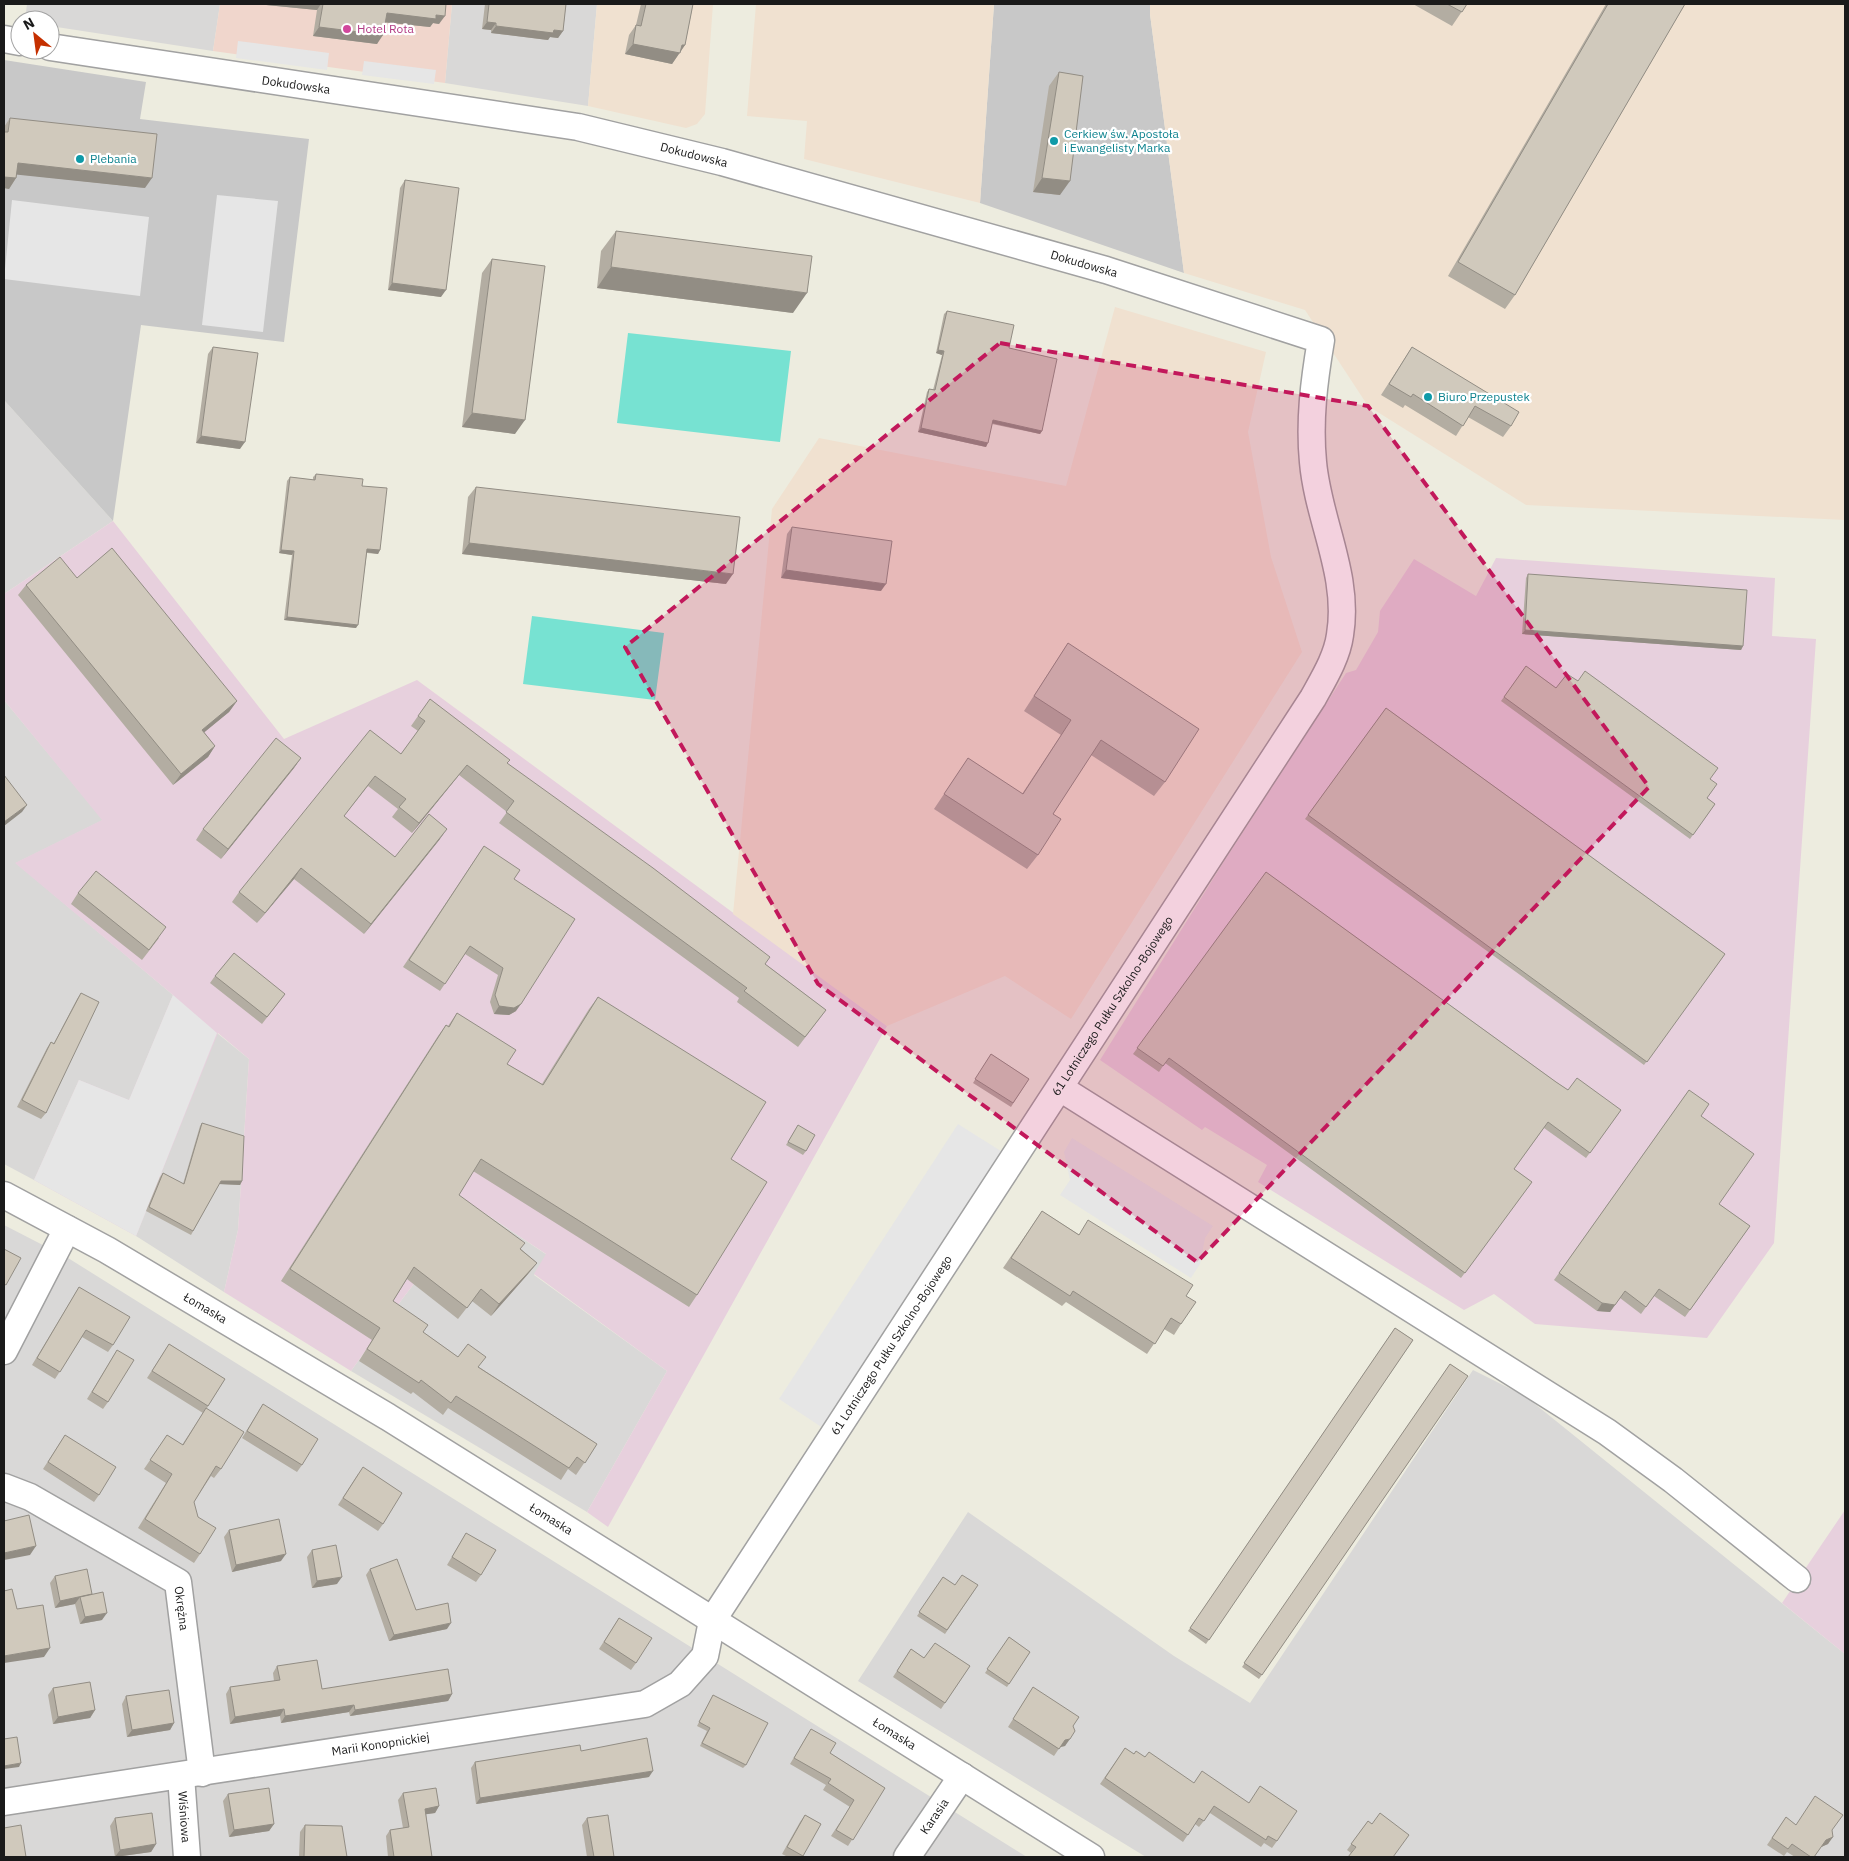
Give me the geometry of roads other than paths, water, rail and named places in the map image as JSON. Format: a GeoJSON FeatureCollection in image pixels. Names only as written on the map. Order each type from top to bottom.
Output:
{"type":"FeatureCollection","features":[{"type":"Feature","properties":{"kind":"street","name":"Dokudowska"},"geometry":{"type":"LineString","coordinates":[[60,49],[588,130],[722,162],[1106,270],[1320,340]]}},
{"type":"Feature","properties":{"kind":"street","name":"61 Lotniczego Pułku Szkolno-Bojowego"},"geometry":{"type":"LineString","coordinates":[[712,1622],[1313,698],[1330,666],[1340,636],[1342,607],[1340,583],[1313,464],[1312,413],[1314,378],[1320,340]]}},
{"type":"Feature","properties":{"kind":"street"},"geometry":{"type":"LineString","coordinates":[[1060,1088],[1607,1432],[1673,1480],[1797,1579]]}},
{"type":"Feature","properties":{"kind":"street","name":"Łomaska"},"geometry":{"type":"LineString","coordinates":[[4,1196],[107,1250],[388,1417],[712,1622],[1091,1857]]}},
{"type":"Feature","properties":{"kind":"street"},"geometry":{"type":"LineString","coordinates":[[4,1351],[67,1229]]}},
{"type":"Feature","properties":{"kind":"street","name":"Okrężna"},"geometry":{"type":"LineString","coordinates":[[4,1487],[30,1497],[178,1582],[192,1774]]}},
{"type":"Feature","properties":{"kind":"street","name":"Marii Konopnickiej"},"geometry":{"type":"LineString","coordinates":[[4,1802],[646,1704],[680,1684],[705,1656],[712,1622]]}},
{"type":"Feature","properties":{"kind":"street","name":"Wiśniowa"},"geometry":{"type":"LineString","coordinates":[[187,1857],[192,1774]]}},
{"type":"Feature","properties":{"kind":"street","name":"Karasia"},"geometry":{"type":"LineString","coordinates":[[906,1857],[962,1776]]}},
{"type":"Feature","properties":{"kind":"place","name":"Hotel Rota"},"geometry":{"type":"Point","coordinates":[347,29]}},
{"type":"Feature","properties":{"kind":"place","name":"Cerkiew św. Apostoła i Ewangelisty Marka"},"geometry":{"type":"Point","coordinates":[1054,141]}},
{"type":"Feature","properties":{"kind":"place","name":"Plebania"},"geometry":{"type":"Point","coordinates":[80,159]}},
{"type":"Feature","properties":{"kind":"place","name":"Biuro Przepustek"},"geometry":{"type":"Point","coordinates":[1428,397]}}]}
